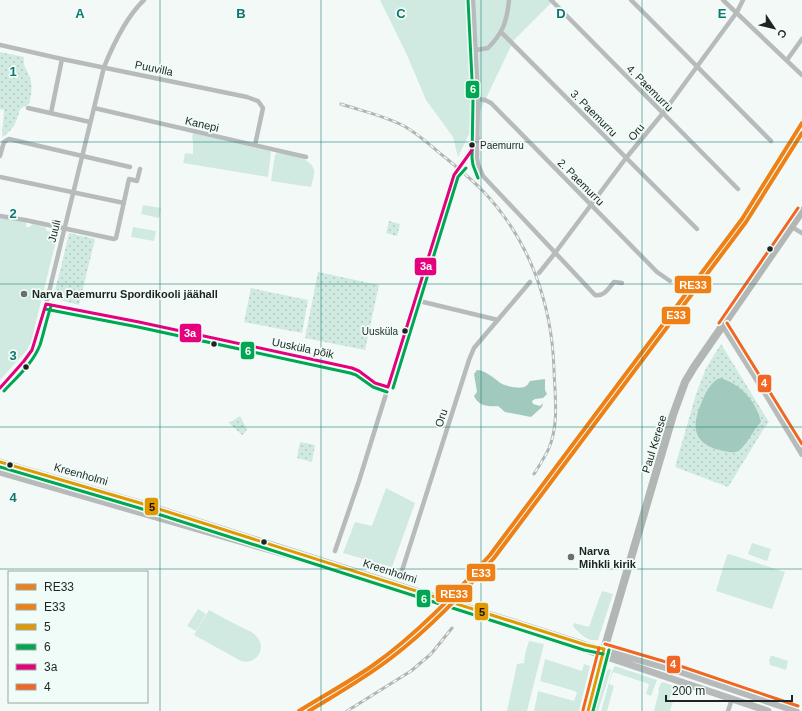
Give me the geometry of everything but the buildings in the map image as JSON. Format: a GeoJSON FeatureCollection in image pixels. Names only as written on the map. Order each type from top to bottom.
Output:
{"type":"FeatureCollection","features":[{"type":"Feature","properties":{"kind":"highway","name":"Paul Kerese"},"geometry":{"type":"LineString","coordinates":[[588,711],[603,653],[685,382],[802,211]]}},
{"type":"Feature","properties":{"kind":"main road","name":"Kreenholmi"},"geometry":{"type":"LineString","coordinates":[[0,462],[140,503],[603,653],[768,711]]}},
{"type":"Feature","properties":{"kind":"main road","name":"Kreenholmi"},"geometry":{"type":"LineString","coordinates":[[0,472],[365,577]]}},
{"type":"Feature","properties":{"kind":"main road"},"geometry":{"type":"LineString","coordinates":[[40,484],[43,474]]}},
{"type":"Feature","properties":{"kind":"main road"},"geometry":{"type":"LineString","coordinates":[[138,512],[140,503]]}},
{"type":"Feature","properties":{"kind":"main road","name":"Kreenholmi"},"geometry":{"type":"LineString","coordinates":[[603,653],[681,672],[796,711]]}},
{"type":"Feature","properties":{"kind":"street","name":"Juuli"},"geometry":{"type":"LineString","coordinates":[[0,388],[30,353],[34,343],[46,304],[104,67],[117,39],[136,7],[144,0]]}},
{"type":"Feature","properties":{"kind":"street"},"geometry":{"type":"LineString","coordinates":[[473,0],[478,99],[478,164],[483,176],[595,295],[599,296],[603,294],[614,282],[622,283]]}},
{"type":"Feature","properties":{"kind":"street"},"geometry":{"type":"LineString","coordinates":[[476,50],[488,48],[501,32],[505,25],[510,0]]}},
{"type":"Feature","properties":{"kind":"street","name":"4. Paemurru"},"geometry":{"type":"LineString","coordinates":[[551,0],[738,189]]}},
{"type":"Feature","properties":{"kind":"street"},"geometry":{"type":"LineString","coordinates":[[631,0],[771,141]]}},
{"type":"Feature","properties":{"kind":"street"},"geometry":{"type":"LineString","coordinates":[[724,0],[802,74]]}},
{"type":"Feature","properties":{"kind":"street","name":"Oru"},"geometry":{"type":"LineString","coordinates":[[539,273],[626,158],[663,113],[737,12],[744,0]]}},
{"type":"Feature","properties":{"kind":"street","name":"3. Paemurru"},"geometry":{"type":"LineString","coordinates":[[501,32],[697,229]]}},
{"type":"Feature","properties":{"kind":"street"},"geometry":{"type":"LineString","coordinates":[[787,60],[802,39]]}},
{"type":"Feature","properties":{"kind":"street","name":"Puuvilla"},"geometry":{"type":"LineString","coordinates":[[0,45],[247,96],[258,101],[263,108],[255,145]]}},
{"type":"Feature","properties":{"kind":"street"},"geometry":{"type":"LineString","coordinates":[[51,113],[62,59]]}},
{"type":"Feature","properties":{"kind":"street","name":"2. Paemurru"},"geometry":{"type":"LineString","coordinates":[[478,99],[491,103],[657,272],[670,281]]}},
{"type":"Feature","properties":{"kind":"street"},"geometry":{"type":"LineString","coordinates":[[28,108],[90,122]]}},
{"type":"Feature","properties":{"kind":"street","name":"Kanepi"},"geometry":{"type":"LineString","coordinates":[[94,108],[306,157]]}},
{"type":"Feature","properties":{"kind":"street"},"geometry":{"type":"LineString","coordinates":[[335,551],[357,488],[454,175],[462,165],[478,138]]}},
{"type":"Feature","properties":{"kind":"street"},"geometry":{"type":"LineString","coordinates":[[0,156],[2,141],[9,139],[130,167]]}},
{"type":"Feature","properties":{"kind":"street"},"geometry":{"type":"LineString","coordinates":[[0,216],[114,239],[116,238],[129,179],[137,181],[140,169]]}},
{"type":"Feature","properties":{"kind":"street"},"geometry":{"type":"LineString","coordinates":[[0,176],[124,203]]}},
{"type":"Feature","properties":{"kind":"street"},"geometry":{"type":"LineString","coordinates":[[792,227],[802,233]]}},
{"type":"Feature","properties":{"kind":"street","name":"Oru"},"geometry":{"type":"LineString","coordinates":[[400,577],[474,348],[530,282]]}},
{"type":"Feature","properties":{"kind":"street"},"geometry":{"type":"LineString","coordinates":[[415,300],[498,320]]}},
{"type":"Feature","properties":{"kind":"street","name":"Uusküla põik"},"geometry":{"type":"LineString","coordinates":[[46,304],[112,316],[352,368],[359,371],[375,384],[388,387]]}},
{"type":"Feature","properties":{"kind":"street"},"geometry":{"type":"LineString","coordinates":[[723,326],[802,454]]}},
{"type":"Feature","properties":{"kind":"street"},"geometry":{"type":"LineString","coordinates":[[728,711],[732,699]]}},
{"type":"Feature","properties":{"kind":"shaded area"},"geometry":{"type":"Polygon","coordinates":[[[380,0],[554,0],[514,40],[458,157],[453,137],[426,100],[407,55],[380,0]]]}},
{"type":"Feature","properties":{"kind":"shaded area"},"geometry":{"type":"Polygon","coordinates":[[[0,52],[24,57],[24,63],[32,88],[29,104],[20,109],[14,124],[3,137],[4,110],[0,109],[0,52]]]}},
{"type":"Feature","properties":{"kind":"shaded area"},"geometry":{"type":"Polygon","coordinates":[[[193,133],[270,151],[268,177],[183,163],[185,153],[193,154],[193,133]]]}},
{"type":"Feature","properties":{"kind":"shaded area"},"geometry":{"type":"Polygon","coordinates":[[[277,153],[304,159],[312,166],[314,176],[311,187],[271,181],[275,155],[277,153]]]}},
{"type":"Feature","properties":{"kind":"shaded area"},"geometry":{"type":"Polygon","coordinates":[[[143,205],[161,208],[159,218],[141,214],[143,205]]]}},
{"type":"Feature","properties":{"kind":"shaded area"},"geometry":{"type":"Polygon","coordinates":[[[0,218],[26,222],[26,227],[33,224],[45,227],[47,231],[58,233],[31,342],[27,350],[0,380],[0,218]]]}},
{"type":"Feature","properties":{"kind":"shaded area"},"geometry":{"type":"Polygon","coordinates":[[[389,221],[400,224],[397,236],[386,233],[389,221]]]}},
{"type":"Feature","properties":{"kind":"shaded area"},"geometry":{"type":"Polygon","coordinates":[[[133,227],[156,231],[154,241],[131,237],[133,227]]]}},
{"type":"Feature","properties":{"kind":"shaded area"},"geometry":{"type":"Polygon","coordinates":[[[69,233],[95,239],[79,305],[53,298],[69,233]]]}},
{"type":"Feature","properties":{"kind":"shaded area"},"geometry":{"type":"Polygon","coordinates":[[[318,272],[379,285],[365,350],[305,338],[318,272]]]}},
{"type":"Feature","properties":{"kind":"shaded area"},"geometry":{"type":"Polygon","coordinates":[[[251,288],[308,300],[302,333],[244,322],[251,288]]]}},
{"type":"Feature","properties":{"kind":"shaded area"},"geometry":{"type":"Polygon","coordinates":[[[721,344],[769,422],[728,487],[675,467],[696,394],[706,368],[721,344]]]}},
{"type":"Feature","properties":{"kind":"shaded area"},"geometry":{"type":"Polygon","coordinates":[[[477,370],[485,372],[504,385],[512,387],[521,388],[527,385],[530,381],[545,379],[545,390],[547,394],[543,398],[532,401],[533,404],[540,406],[543,403],[542,407],[531,417],[505,412],[498,406],[481,404],[474,396],[477,392],[474,374],[477,370]]]}},
{"type":"Feature","properties":{"kind":"shaded area"},"geometry":{"type":"Polygon","coordinates":[[[720,378],[735,384],[746,394],[759,414],[761,422],[744,446],[739,451],[735,452],[728,452],[713,448],[700,439],[697,434],[696,419],[698,410],[711,385],[720,378]]]}},
{"type":"Feature","properties":{"kind":"shaded area"},"geometry":{"type":"Polygon","coordinates":[[[240,416],[247,429],[242,435],[229,423],[240,416]]]}},
{"type":"Feature","properties":{"kind":"shaded area"},"geometry":{"type":"Polygon","coordinates":[[[300,442],[315,445],[312,462],[297,458],[300,442]]]}},
{"type":"Feature","properties":{"kind":"shaded area"},"geometry":{"type":"Polygon","coordinates":[[[386,488],[415,503],[392,567],[343,553],[355,522],[372,526],[386,488]]]}},
{"type":"Feature","properties":{"kind":"shaded area"},"geometry":{"type":"Polygon","coordinates":[[[752,543],[771,549],[767,561],[748,554],[752,543]]]}},
{"type":"Feature","properties":{"kind":"shaded area"},"geometry":{"type":"Polygon","coordinates":[[[729,554],[785,572],[772,609],[716,591],[727,555],[729,554]]]}},
{"type":"Feature","properties":{"kind":"shaded area"},"geometry":{"type":"Polygon","coordinates":[[[602,591],[613,594],[598,640],[590,640],[573,626],[574,623],[589,627],[602,591]]]}},
{"type":"Feature","properties":{"kind":"shaded area"},"geometry":{"type":"Polygon","coordinates":[[[198,609],[206,614],[196,631],[187,626],[198,609]]]}},
{"type":"Feature","properties":{"kind":"shaded area"},"geometry":{"type":"Polygon","coordinates":[[[209,610],[255,635],[261,645],[259,654],[256,658],[246,662],[241,661],[194,635],[209,610]]]}},
{"type":"Feature","properties":{"kind":"shaded area"},"geometry":{"type":"Polygon","coordinates":[[[529,641],[544,644],[527,711],[507,711],[517,664],[524,663],[529,641]]]}},
{"type":"Feature","properties":{"kind":"shaded area"},"geometry":{"type":"Polygon","coordinates":[[[771,656],[788,661],[786,670],[770,665],[769,660],[771,656]]]}},
{"type":"Feature","properties":{"kind":"shaded area"},"geometry":{"type":"Polygon","coordinates":[[[545,659],[582,671],[584,664],[590,666],[579,711],[534,711],[538,691],[574,701],[577,693],[575,691],[540,681],[545,659]]]}},
{"type":"Feature","properties":{"kind":"shaded area"},"geometry":{"type":"Polygon","coordinates":[[[594,663],[596,666],[583,711],[580,711],[594,663]]]}},
{"type":"Feature","properties":{"kind":"shaded area"},"geometry":{"type":"Polygon","coordinates":[[[615,666],[657,680],[651,696],[646,694],[649,684],[613,672],[609,684],[614,686],[607,711],[601,711],[614,667],[615,666]]]}},
{"type":"Feature","properties":{"kind":"shaded area"},"geometry":{"type":"Polygon","coordinates":[[[608,669],[611,670],[598,711],[593,711],[608,669]]]}},
{"type":"Feature","properties":{"kind":"shaded area"},"geometry":{"type":"Polygon","coordinates":[[[663,682],[674,686],[669,700],[673,701],[670,711],[654,711],[658,690],[663,682]]]}},
{"type":"Feature","properties":{"kind":"railway"},"geometry":{"type":"LineString","coordinates":[[341,104],[397,122],[421,137],[481,189],[498,208],[525,250],[543,296],[548,320],[552,345],[555,400],[555,420],[552,439],[549,448],[534,474]]}},
{"type":"Feature","properties":{"kind":"railway"},"geometry":{"type":"LineString","coordinates":[[347,711],[411,671],[431,654],[452,628]]}},
{"type":"Feature","properties":{"kind":"transit line","name":"6"},"geometry":{"type":"LineString","coordinates":[[468,0],[473,99],[472,158],[478,178]]}},
{"type":"Feature","properties":{"kind":"transit line","name":"RE33"},"geometry":{"type":"LineString","coordinates":[[299,711],[363,672],[404,641],[448,600],[490,555],[742,219],[802,123]]}},
{"type":"Feature","properties":{"kind":"transit line","name":"E33"},"geometry":{"type":"LineString","coordinates":[[309,711],[351,686],[405,647],[445,611],[494,558],[746,222],[802,133]]}},
{"type":"Feature","properties":{"kind":"transit line","name":"3a"},"geometry":{"type":"LineString","coordinates":[[388,387],[454,175],[472,150]]}},
{"type":"Feature","properties":{"kind":"transit line","name":"6"},"geometry":{"type":"LineString","coordinates":[[393,388],[458,177],[466,168]]}},
{"type":"Feature","properties":{"kind":"transit line","name":"4"},"geometry":{"type":"LineString","coordinates":[[719,323],[798,208]]}},
{"type":"Feature","properties":{"kind":"transit line","name":"3a"},"geometry":{"type":"LineString","coordinates":[[46,304],[139,322],[352,368],[359,371],[375,383],[388,387]]}},
{"type":"Feature","properties":{"kind":"transit line","name":"3a"},"geometry":{"type":"LineString","coordinates":[[0,388],[32,350],[46,304]]}},
{"type":"Feature","properties":{"kind":"transit line","name":"6"},"geometry":{"type":"LineString","coordinates":[[4,391],[24,370],[37,352],[51,306]]}},
{"type":"Feature","properties":{"kind":"transit line","name":"6"},"geometry":{"type":"LineString","coordinates":[[45,309],[138,327],[350,373],[356,375],[373,387],[387,392]]}},
{"type":"Feature","properties":{"kind":"transit line","name":"4"},"geometry":{"type":"LineString","coordinates":[[727,323],[802,444]]}},
{"type":"Feature","properties":{"kind":"transit line","name":"5"},"geometry":{"type":"LineString","coordinates":[[0,462],[140,503],[586,645],[604,649]]}},
{"type":"Feature","properties":{"kind":"transit line","name":"6"},"geometry":{"type":"LineString","coordinates":[[0,467],[139,508],[584,650],[603,654]]}},
{"type":"Feature","properties":{"kind":"transit line","name":"4"},"geometry":{"type":"LineString","coordinates":[[605,644],[683,667],[798,706]]}},
{"type":"Feature","properties":{"kind":"transit line","name":"4"},"geometry":{"type":"LineString","coordinates":[[583,710],[599,648]]}},
{"type":"Feature","properties":{"kind":"transit line","name":"5"},"geometry":{"type":"LineString","coordinates":[[588,711],[604,649]]}},
{"type":"Feature","properties":{"kind":"transit line","name":"6"},"geometry":{"type":"LineString","coordinates":[[593,711],[609,650]]}},
{"type":"Feature","properties":{"kind":"place","name":"Paemurru"},"geometry":{"type":"Point","coordinates":[472,145]}},
{"type":"Feature","properties":{"kind":"place","name":"Narva Paemurru Spordikooli jäähall"},"geometry":{"type":"Point","coordinates":[24,294]}},
{"type":"Feature","properties":{"kind":"place","name":"Uusküla"},"geometry":{"type":"Point","coordinates":[405,331]}},
{"type":"Feature","properties":{"kind":"place","name":"Narva Mihkli kirik"},"geometry":{"type":"Point","coordinates":[571,557]}}]}
